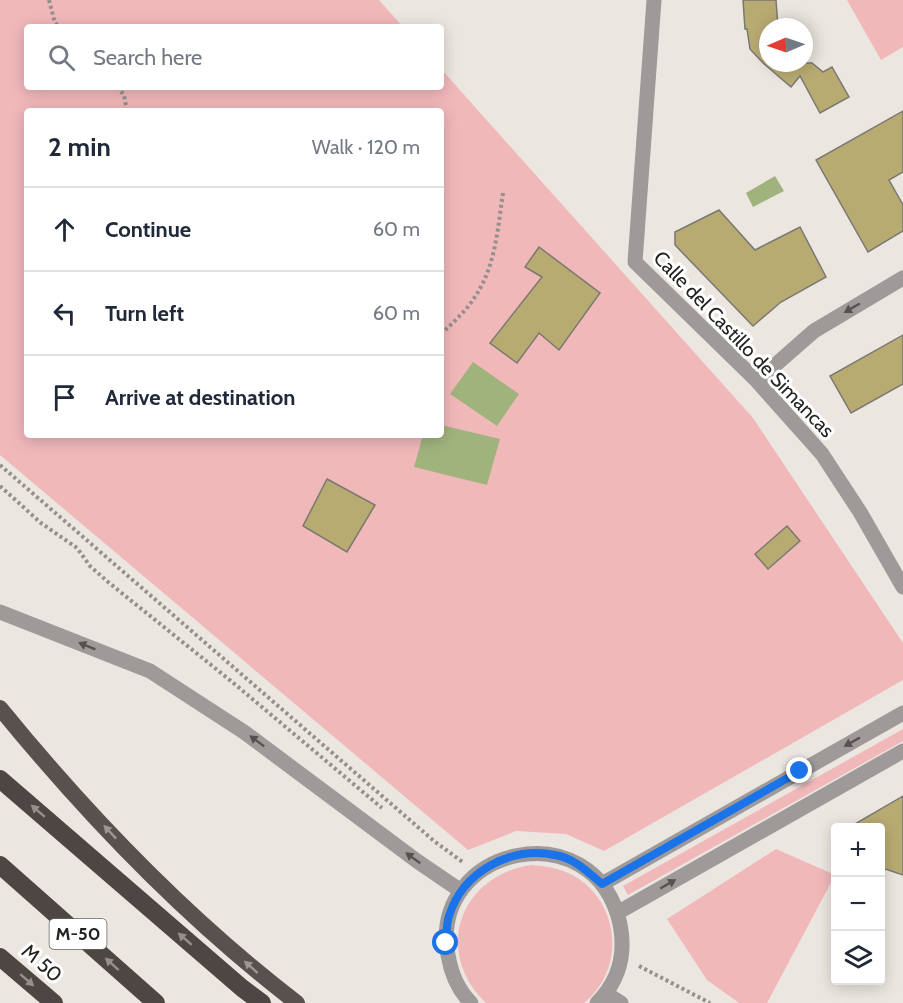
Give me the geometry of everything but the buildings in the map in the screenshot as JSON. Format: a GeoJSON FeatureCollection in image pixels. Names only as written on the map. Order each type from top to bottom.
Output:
{"type":"FeatureCollection","features":[{"type":"Feature","properties":{"kind":"highway"},"geometry":{"type":"LineString","coordinates":[[0,708],[37,754],[142,868],[258,974],[297,1003]]}},
{"type":"Feature","properties":{"kind":"highway"},"geometry":{"type":"LineString","coordinates":[[0,779],[262,1003]]}},
{"type":"Feature","properties":{"kind":"highway","name":"M-50"},"geometry":{"type":"LineString","coordinates":[[0,865],[156,1003]]}},
{"type":"Feature","properties":{"kind":"highway","name":"M 50"},"geometry":{"type":"LineString","coordinates":[[0,957],[54,1003]]}},
{"type":"Feature","properties":{"kind":"street","name":"Calle del Castillo de Simancas"},"geometry":{"type":"LineString","coordinates":[[654,0],[635,262],[757,381],[822,454],[860,512],[903,586]]}},
{"type":"Feature","properties":{"kind":"street"},"geometry":{"type":"LineString","coordinates":[[757,381],[814,330],[903,278]]}},
{"type":"Feature","properties":{"kind":"street"},"geometry":{"type":"LineString","coordinates":[[0,612],[150,671],[244,732],[461,891]]}},
{"type":"Feature","properties":{"kind":"street"},"geometry":{"type":"LineString","coordinates":[[602,884],[903,713]]}},
{"type":"Feature","properties":{"kind":"street"},"geometry":{"type":"LineString","coordinates":[[617,913],[903,751]]}},
{"type":"Feature","properties":{"kind":"street"},"geometry":{"type":"LineString","coordinates":[[471,1003],[450,971],[446,943],[449,916],[461,891],[480,871],[503,858],[530,852],[557,855],[582,866],[602,884],[612,898],[623,941],[619,969],[602,998],[621,1003]]}},
{"type":"Feature","properties":{"kind":"path"},"geometry":{"type":"LineString","coordinates":[[49,0],[57,24]]}},
{"type":"Feature","properties":{"kind":"path"},"geometry":{"type":"LineString","coordinates":[[120,90],[124,95],[126,108]]}},
{"type":"Feature","properties":{"kind":"path"},"geometry":{"type":"LineString","coordinates":[[444,331],[478,292],[494,255],[503,193]]}},
{"type":"Feature","properties":{"kind":"path"},"geometry":{"type":"LineString","coordinates":[[0,465],[434,841],[468,866]]}},
{"type":"Feature","properties":{"kind":"path"},"geometry":{"type":"LineString","coordinates":[[0,486],[41,523],[77,548],[90,566],[108,582],[231,681],[382,808]]}},
{"type":"Feature","properties":{"kind":"path"},"geometry":{"type":"LineString","coordinates":[[638,956],[640,966],[710,1003]]}},
{"type":"Feature","properties":{"kind":"shaded area"},"geometry":{"type":"Polygon","coordinates":[[[0,0],[379,0],[400,24],[24,24],[24,90],[444,90],[444,72],[753,418],[903,643],[903,680],[604,851],[566,834],[516,831],[468,850],[0,455],[0,0]]]}},
{"type":"Feature","properties":{"kind":"shaded area"},"geometry":{"type":"Polygon","coordinates":[[[847,0],[903,0],[903,47],[881,60],[847,0]]]}},
{"type":"Feature","properties":{"kind":"shaded area"},"geometry":{"type":"Polygon","coordinates":[[[775,176],[784,191],[753,207],[746,193],[775,176]]]}},
{"type":"Feature","properties":{"kind":"shaded area"},"geometry":{"type":"Polygon","coordinates":[[[473,362],[519,394],[497,426],[450,394],[473,362]]]}},
{"type":"Feature","properties":{"kind":"shaded area"},"geometry":{"type":"Polygon","coordinates":[[[444,426],[500,439],[487,485],[414,467],[422,438],[444,438],[444,426]]]}},
{"type":"Feature","properties":{"kind":"shaded area"},"geometry":{"type":"Polygon","coordinates":[[[903,729],[903,741],[628,895],[623,886],[903,729]]]}},
{"type":"Feature","properties":{"kind":"shaded area"},"geometry":{"type":"Polygon","coordinates":[[[776,849],[831,873],[831,883],[767,1003],[739,1003],[707,980],[667,919],[776,849]]]}},
{"type":"Feature","properties":{"kind":"shaded area"},"geometry":{"type":"Polygon","coordinates":[[[531,865],[556,869],[579,879],[593,891],[610,923],[611,957],[606,974],[597,990],[584,1003],[486,1003],[470,983],[461,961],[458,940],[462,919],[471,900],[486,884],[506,872],[531,865]]]}},
{"type":"Feature","properties":{"kind":"route"},"geometry":{"type":"LineString","coordinates":[[446,943],[449,916],[461,891],[480,871],[503,858],[530,852],[557,855],[582,866],[602,884],[800,771]]}}]}
